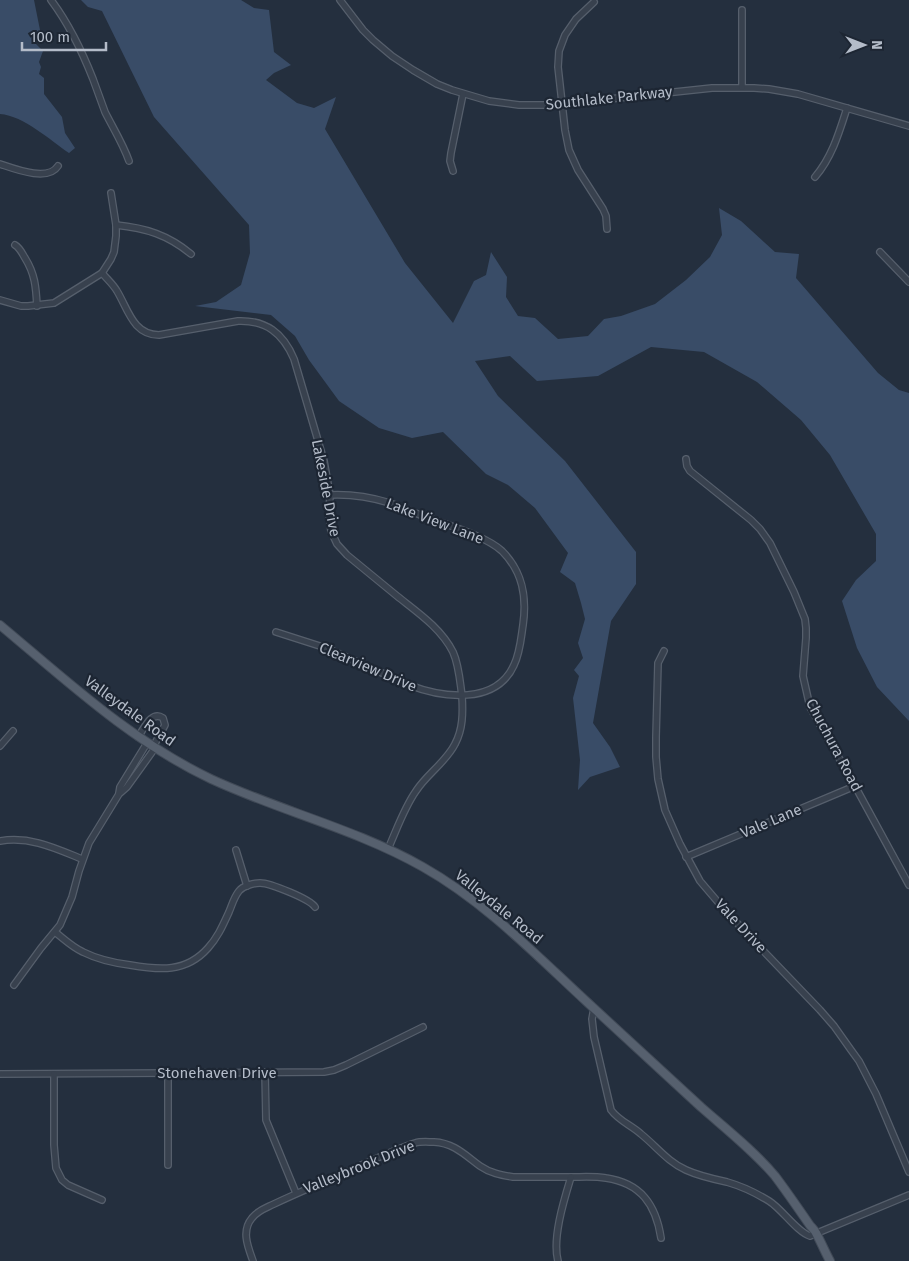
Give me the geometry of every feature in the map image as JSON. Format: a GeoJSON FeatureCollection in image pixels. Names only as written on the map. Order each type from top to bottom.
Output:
{"type":"FeatureCollection","features":[{"type":"Feature","properties":{"kind":"main road","name":"Valleydale Road"},"geometry":{"type":"LineString","coordinates":[[0,625],[104,712],[152,746],[201,774],[240,792],[388,849],[424,867],[478,903],[764,1164],[786,1190],[816,1233],[830,1261]]}},
{"type":"Feature","properties":{"kind":"street"},"geometry":{"type":"LineString","coordinates":[[51,0],[75,40],[93,79],[104,110],[129,161]]}},
{"type":"Feature","properties":{"kind":"street","name":"Southlake Parkway"},"geometry":{"type":"LineString","coordinates":[[340,0],[363,30],[392,56],[424,77],[463,94],[503,103],[563,104],[712,88],[742,87],[784,92],[909,126]]}},
{"type":"Feature","properties":{"kind":"street"},"geometry":{"type":"LineString","coordinates":[[594,2],[576,19],[564,35],[558,58],[566,140],[570,156],[603,209],[606,216],[607,229]]}},
{"type":"Feature","properties":{"kind":"street"},"geometry":{"type":"LineString","coordinates":[[742,10],[742,87]]}},
{"type":"Feature","properties":{"kind":"street"},"geometry":{"type":"LineString","coordinates":[[453,171],[450,162],[451,153],[463,94]]}},
{"type":"Feature","properties":{"kind":"street"},"geometry":{"type":"LineString","coordinates":[[815,177],[822,169],[836,143],[847,108]]}},
{"type":"Feature","properties":{"kind":"street"},"geometry":{"type":"LineString","coordinates":[[0,164],[38,174],[51,173],[58,166]]}},
{"type":"Feature","properties":{"kind":"street"},"geometry":{"type":"LineString","coordinates":[[0,300],[22,306],[51,304],[61,300],[102,273],[114,252],[116,236],[111,193]]}},
{"type":"Feature","properties":{"kind":"street"},"geometry":{"type":"LineString","coordinates":[[116,225],[138,227],[154,232],[169,239],[191,254]]}},
{"type":"Feature","properties":{"kind":"street"},"geometry":{"type":"LineString","coordinates":[[14,245],[21,251],[34,275],[37,306]]}},
{"type":"Feature","properties":{"kind":"street"},"geometry":{"type":"LineString","coordinates":[[880,252],[909,282]]}},
{"type":"Feature","properties":{"kind":"street","name":"Lakeside Drive"},"geometry":{"type":"LineString","coordinates":[[102,273],[117,291],[134,322],[149,334],[159,335],[245,321],[256,322],[280,336],[288,346],[297,370],[322,453],[330,495],[331,531],[337,544],[347,555],[430,623],[443,637],[454,655],[458,667],[462,722],[455,745],[448,756],[426,777],[416,791],[388,849]]}},
{"type":"Feature","properties":{"kind":"street","name":"Chuchura Road"},"geometry":{"type":"LineString","coordinates":[[686,459],[690,471],[751,520],[770,543],[805,619],[806,638],[803,676],[810,707],[909,885]]}},
{"type":"Feature","properties":{"kind":"street","name":"Lake View Lane"},"geometry":{"type":"LineString","coordinates":[[330,495],[348,495],[376,499],[452,526],[492,544],[502,552],[515,569],[521,582],[525,599],[516,660],[507,678],[495,687],[477,694],[461,695]]}},
{"type":"Feature","properties":{"kind":"street","name":"Clearview Drive"},"geometry":{"type":"LineString","coordinates":[[276,632],[326,648],[421,690],[438,694],[461,695]]}},
{"type":"Feature","properties":{"kind":"street","name":"Vale Drive"},"geometry":{"type":"LineString","coordinates":[[664,651],[658,663],[656,737],[658,779],[674,832],[700,881],[723,908],[820,1010],[859,1061],[876,1094],[909,1172]]}},
{"type":"Feature","properties":{"kind":"street"},"geometry":{"type":"LineString","coordinates":[[14,986],[60,925],[72,897],[82,859],[89,843],[119,794],[127,787],[164,726],[163,718],[157,715],[152,717],[138,737]]}},
{"type":"Feature","properties":{"kind":"street"},"geometry":{"type":"LineString","coordinates":[[0,746],[13,731]]}},
{"type":"Feature","properties":{"kind":"street"},"geometry":{"type":"LineString","coordinates":[[119,794],[120,787],[152,746]]}},
{"type":"Feature","properties":{"kind":"street","name":"Vale Lane"},"geometry":{"type":"LineString","coordinates":[[686,857],[855,786]]}},
{"type":"Feature","properties":{"kind":"street"},"geometry":{"type":"LineString","coordinates":[[0,842],[30,841],[82,859]]}},
{"type":"Feature","properties":{"kind":"street"},"geometry":{"type":"LineString","coordinates":[[236,850],[247,886]]}},
{"type":"Feature","properties":{"kind":"street"},"geometry":{"type":"LineString","coordinates":[[55,932],[79,950],[100,959],[153,969],[174,967],[185,964],[207,949],[219,933],[239,891],[247,886],[264,883],[307,900],[315,907]]}},
{"type":"Feature","properties":{"kind":"street"},"geometry":{"type":"LineString","coordinates":[[594,1008],[592,1019],[594,1037],[609,1104],[614,1114],[641,1133],[667,1157],[684,1169],[705,1177],[733,1184],[761,1196],[777,1207],[810,1236],[909,1195]]}},
{"type":"Feature","properties":{"kind":"street","name":"Stonehaven Drive"},"geometry":{"type":"LineString","coordinates":[[0,1074],[316,1072],[334,1070],[423,1027]]}},
{"type":"Feature","properties":{"kind":"street"},"geometry":{"type":"LineString","coordinates":[[265,1072],[268,1125],[296,1193]]}},
{"type":"Feature","properties":{"kind":"street"},"geometry":{"type":"LineString","coordinates":[[168,1073],[168,1165]]}},
{"type":"Feature","properties":{"kind":"street"},"geometry":{"type":"LineString","coordinates":[[54,1074],[54,1145],[56,1168],[62,1180],[68,1185],[102,1200]]}},
{"type":"Feature","properties":{"kind":"street","name":"Valleybrook Drive"},"geometry":{"type":"LineString","coordinates":[[253,1261],[247,1243],[247,1227],[250,1220],[262,1208],[420,1142],[434,1142],[457,1148],[489,1171],[504,1176],[604,1178],[617,1180],[638,1191],[649,1203],[657,1218],[661,1238]]}},
{"type":"Feature","properties":{"kind":"street"},"geometry":{"type":"LineString","coordinates":[[558,1261],[556,1237],[571,1177]]}},
{"type":"Feature","properties":{"kind":"water"},"geometry":{"type":"Polygon","coordinates":[[[0,0],[34,0],[41,35],[36,44],[43,51],[39,62],[41,67],[39,74],[44,78],[44,94],[62,117],[65,133],[75,148],[69,153],[27,124],[18,119],[0,114],[0,0]]]}},
{"type":"Feature","properties":{"kind":"water"},"geometry":{"type":"Polygon","coordinates":[[[81,0],[241,0],[254,8],[269,10],[274,52],[291,65],[274,73],[266,80],[297,103],[314,108],[336,97],[325,129],[405,263],[453,323],[474,281],[486,275],[491,252],[507,277],[506,297],[518,316],[535,318],[558,339],[588,336],[604,319],[621,316],[655,304],[686,280],[710,257],[722,235],[719,208],[741,221],[775,252],[799,254],[796,278],[878,373],[899,390],[909,393],[909,721],[877,687],[857,648],[842,601],[856,580],[876,561],[876,534],[830,455],[801,420],[757,382],[704,352],[651,347],[598,376],[537,381],[510,356],[475,361],[498,396],[565,461],[636,552],[636,584],[611,621],[593,723],[610,747],[620,767],[590,777],[578,790],[580,760],[573,698],[579,676],[574,670],[583,658],[578,643],[585,619],[575,583],[560,572],[568,553],[535,508],[508,485],[486,474],[443,432],[412,438],[379,428],[339,401],[309,360],[295,336],[271,315],[195,306],[216,302],[241,285],[250,253],[249,225],[154,117],[102,11],[88,7],[81,0]]]}}]}
